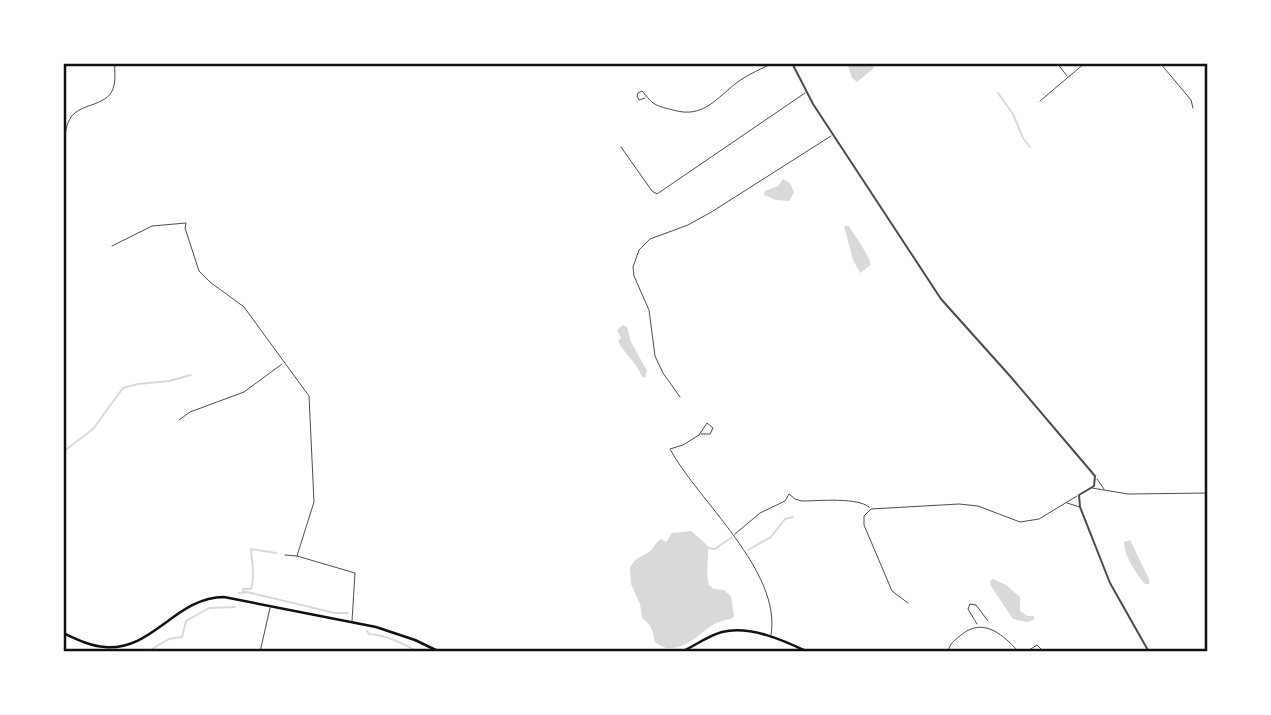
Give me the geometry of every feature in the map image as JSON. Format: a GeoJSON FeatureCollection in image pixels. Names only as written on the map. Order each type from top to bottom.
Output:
{"type":"FeatureCollection","features":[{"type":"Feature","properties":{"kind":"main road"},"geometry":{"type":"LineString","coordinates":[[63,633],[96,646],[115,647],[144,638],[185,607],[207,598],[234,598],[399,634],[440,652]]}},
{"type":"Feature","properties":{"kind":"main road"},"geometry":{"type":"LineString","coordinates":[[681,652],[724,632],[738,631],[771,637],[808,652]]}},
{"type":"Feature","properties":{"kind":"street"},"geometry":{"type":"LineString","coordinates":[[63,149],[65,129],[73,115],[105,100],[111,92],[115,63]]}},
{"type":"Feature","properties":{"kind":"street"},"geometry":{"type":"LineString","coordinates":[[645,98],[656,105],[680,112],[698,112],[742,79],[773,63]]}},
{"type":"Feature","properties":{"kind":"street"},"geometry":{"type":"LineString","coordinates":[[792,63],[832,135],[941,299],[1010,376],[1106,491]]}},
{"type":"Feature","properties":{"kind":"street"},"geometry":{"type":"LineString","coordinates":[[1056,63],[1069,77]]}},
{"type":"Feature","properties":{"kind":"street"},"geometry":{"type":"LineString","coordinates":[[1040,101],[1085,63]]}},
{"type":"Feature","properties":{"kind":"street"},"geometry":{"type":"LineString","coordinates":[[1160,63],[1191,100],[1193,108]]}},
{"type":"Feature","properties":{"kind":"street"},"geometry":{"type":"LineString","coordinates":[[621,147],[652,191],[657,194],[807,92]]}},
{"type":"Feature","properties":{"kind":"street"},"geometry":{"type":"LineString","coordinates":[[680,397],[662,372],[655,356],[649,310],[634,276],[633,267],[639,250],[650,239],[688,225],[713,211],[832,135]]}},
{"type":"Feature","properties":{"kind":"street"},"geometry":{"type":"LineString","coordinates":[[112,246],[152,226],[186,223],[185,228],[199,271],[244,307],[309,396],[314,502],[297,556]]}},
{"type":"Feature","properties":{"kind":"street"},"geometry":{"type":"LineString","coordinates":[[179,420],[190,412],[244,392],[284,362]]}},
{"type":"Feature","properties":{"kind":"street"},"geometry":{"type":"LineString","coordinates":[[701,434],[670,449],[749,558],[771,604],[771,637]]}},
{"type":"Feature","properties":{"kind":"street"},"geometry":{"type":"LineString","coordinates":[[908,603],[892,591],[864,525],[864,516],[870,509],[957,504],[978,506],[1020,522],[1039,519],[1092,488],[1096,481],[1095,476]]}},
{"type":"Feature","properties":{"kind":"street"},"geometry":{"type":"LineString","coordinates":[[1092,488],[1128,494],[1208,493]]}},
{"type":"Feature","properties":{"kind":"street"},"geometry":{"type":"LineString","coordinates":[[734,535],[760,513],[785,501],[789,494],[802,501],[866,503],[870,509]]}},
{"type":"Feature","properties":{"kind":"street"},"geometry":{"type":"LineString","coordinates":[[1079,495],[1080,507],[1110,583],[1149,652]]}},
{"type":"Feature","properties":{"kind":"street"},"geometry":{"type":"LineString","coordinates":[[1065,503],[1080,507]]}},
{"type":"Feature","properties":{"kind":"street"},"geometry":{"type":"LineString","coordinates":[[285,555],[355,573],[352,622]]}},
{"type":"Feature","properties":{"kind":"street"},"geometry":{"type":"LineString","coordinates":[[978,627],[968,610],[970,604],[976,605],[988,621]]}},
{"type":"Feature","properties":{"kind":"street"},"geometry":{"type":"LineString","coordinates":[[260,652],[270,606]]}},
{"type":"Feature","properties":{"kind":"street"},"geometry":{"type":"LineString","coordinates":[[948,652],[950,645],[964,632],[978,627],[1001,634],[1019,652]]}},
{"type":"Feature","properties":{"kind":"street"},"geometry":{"type":"LineString","coordinates":[[1026,652],[1037,645],[1044,652]]}},
{"type":"Feature","properties":{"kind":"shaded area"},"geometry":{"type":"Polygon","coordinates":[[[847,63],[872,63],[874,68],[857,82],[852,78],[847,63]]]}},
{"type":"Feature","properties":{"kind":"shaded area"},"geometry":{"type":"Polygon","coordinates":[[[783,179],[790,183],[794,192],[789,201],[764,195],[765,191],[778,186],[783,179]]]}},
{"type":"Feature","properties":{"kind":"shaded area"},"geometry":{"type":"Polygon","coordinates":[[[844,226],[849,226],[871,265],[860,273],[853,260],[844,226]]]}},
{"type":"Feature","properties":{"kind":"shaded area"},"geometry":{"type":"Polygon","coordinates":[[[623,325],[627,327],[631,342],[647,371],[645,378],[618,341],[621,338],[617,330],[623,325]]]}},
{"type":"Feature","properties":{"kind":"shaded area"},"geometry":{"type":"Polygon","coordinates":[[[691,531],[708,546],[709,585],[714,589],[724,590],[731,596],[734,615],[684,644],[662,647],[655,642],[651,628],[642,618],[640,604],[631,584],[630,568],[661,539],[666,542],[672,533],[691,531]]]}},
{"type":"Feature","properties":{"kind":"shaded area"},"geometry":{"type":"Polygon","coordinates":[[[1130,540],[1149,584],[1145,584],[1128,559],[1124,542],[1130,540]]]}},
{"type":"Feature","properties":{"kind":"shaded area"},"geometry":{"type":"Polygon","coordinates":[[[993,579],[1006,585],[1020,597],[1020,611],[1027,616],[1034,616],[1034,620],[1027,622],[1013,619],[991,586],[990,581],[993,579]]]}},
{"type":"Feature","properties":{"kind":"waterway"},"geometry":{"type":"LineString","coordinates":[[998,93],[1013,114],[1023,138],[1030,147]]}},
{"type":"Feature","properties":{"kind":"waterway"},"geometry":{"type":"LineString","coordinates":[[63,452],[93,429],[123,388],[191,375]]}},
{"type":"Feature","properties":{"kind":"waterway"},"geometry":{"type":"LineString","coordinates":[[748,550],[771,537],[785,519],[793,517]]}},
{"type":"Feature","properties":{"kind":"waterway"},"geometry":{"type":"LineString","coordinates":[[708,548],[715,549],[732,537]]}},
{"type":"Feature","properties":{"kind":"waterway"},"geometry":{"type":"LineString","coordinates":[[244,593],[243,589],[251,589],[252,584],[251,549],[276,553]]}},
{"type":"Feature","properties":{"kind":"waterway"},"geometry":{"type":"LineString","coordinates":[[239,593],[247,592],[335,613],[348,613]]}},
{"type":"Feature","properties":{"kind":"waterway"},"geometry":{"type":"LineString","coordinates":[[147,652],[169,639],[182,637],[186,621],[209,608],[235,607]]}},
{"type":"Feature","properties":{"kind":"waterway"},"geometry":{"type":"LineString","coordinates":[[367,631],[419,652]]}}]}
